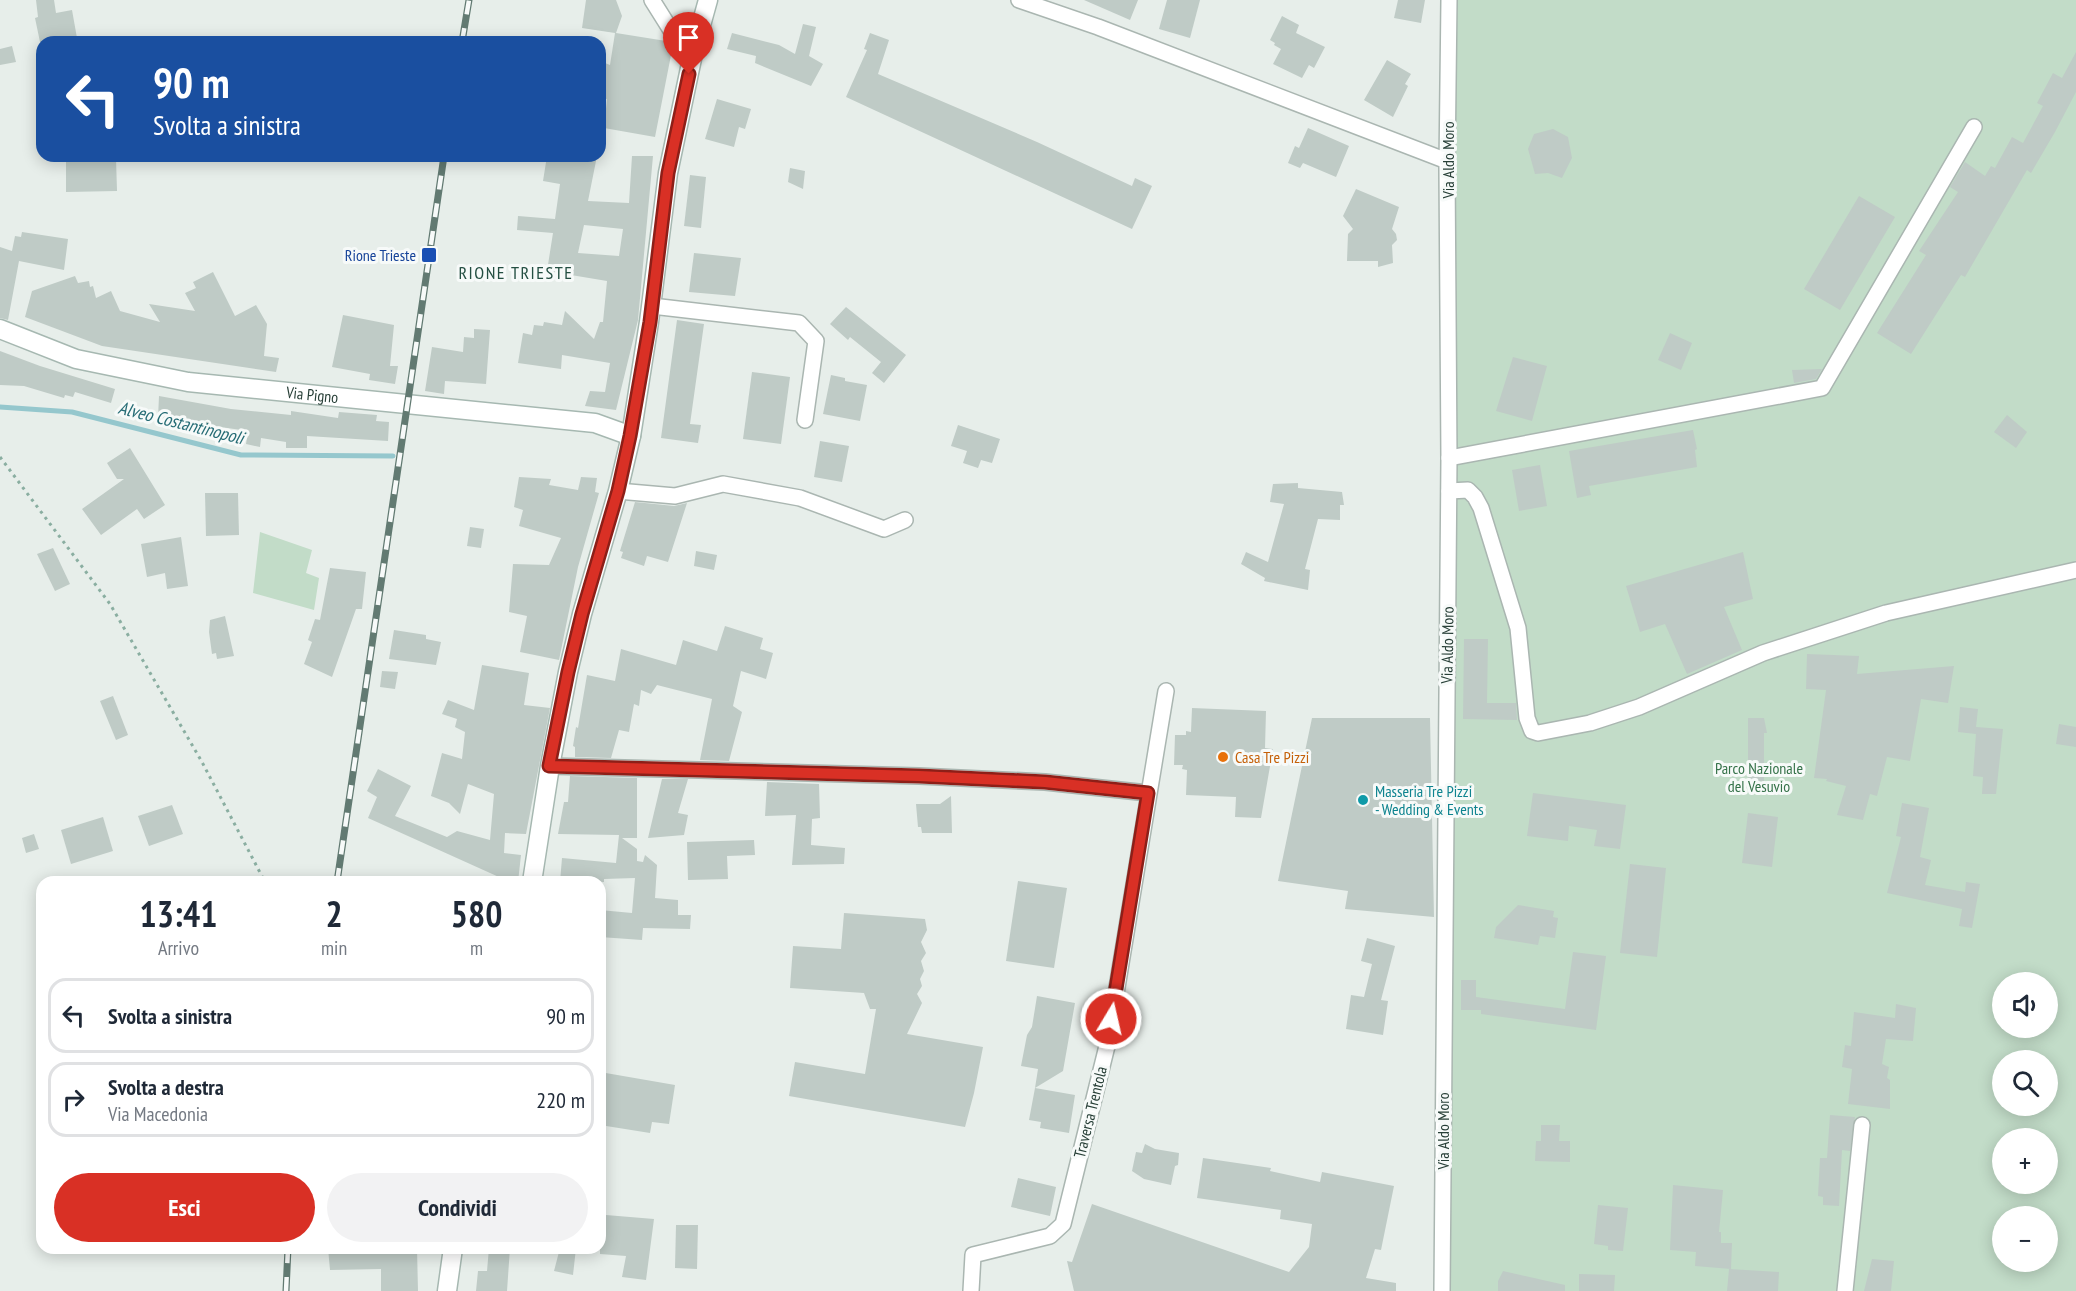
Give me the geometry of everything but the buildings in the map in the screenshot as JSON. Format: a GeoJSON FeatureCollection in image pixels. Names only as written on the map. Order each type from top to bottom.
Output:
{"type":"FeatureCollection","features":[{"type":"Feature","properties":{"kind":"main road"},"geometry":{"type":"LineString","coordinates":[[533,876],[549,766],[568,672],[582,614],[618,491],[630,436],[652,306],[668,173],[693,54],[708,0]]}},
{"type":"Feature","properties":{"kind":"main road","name":"Via Pigno"},"geometry":{"type":"LineString","coordinates":[[0,329],[76,359],[188,382],[595,423],[630,436]]}},
{"type":"Feature","properties":{"kind":"main road"},"geometry":{"type":"LineString","coordinates":[[447,1291],[452,1254]]}},
{"type":"Feature","properties":{"kind":"street"},"geometry":{"type":"LineString","coordinates":[[652,0],[679,43],[693,54]]}},
{"type":"Feature","properties":{"kind":"street"},"geometry":{"type":"LineString","coordinates":[[1019,0],[1098,27],[1447,161]]}},
{"type":"Feature","properties":{"kind":"street","name":"Via Aldo Moro"},"geometry":{"type":"LineString","coordinates":[[1442,1291],[1449,491],[1447,161],[1449,0]]}},
{"type":"Feature","properties":{"kind":"street"},"geometry":{"type":"LineString","coordinates":[[1449,458],[1822,388],[1974,127]]}},
{"type":"Feature","properties":{"kind":"street"},"geometry":{"type":"LineString","coordinates":[[652,306],[799,323],[816,341],[805,420]]}},
{"type":"Feature","properties":{"kind":"street"},"geometry":{"type":"LineString","coordinates":[[618,491],[675,496],[723,484],[800,498],[884,530],[905,520]]}},
{"type":"Feature","properties":{"kind":"street"},"geometry":{"type":"LineString","coordinates":[[1449,491],[1468,490],[1481,508],[1518,628],[1527,718],[1532,731],[1538,733],[1590,723],[1639,707],[1763,653],[1886,613],[2076,570]]}},
{"type":"Feature","properties":{"kind":"street","name":"Traversa Trentola"},"geometry":{"type":"LineString","coordinates":[[971,1291],[973,1255],[1050,1236],[1063,1224],[1108,1042],[1166,691]]}},
{"type":"Feature","properties":{"kind":"street"},"geometry":{"type":"LineString","coordinates":[[549,766],[919,776],[1045,782],[1148,793]]}},
{"type":"Feature","properties":{"kind":"street"},"geometry":{"type":"LineString","coordinates":[[1845,1291],[1862,1125]]}},
{"type":"Feature","properties":{"kind":"path"},"geometry":{"type":"LineString","coordinates":[[0,456],[110,604],[202,762],[262,876]]}},
{"type":"Feature","properties":{"kind":"green space","name":"Parco Nazionale del Vesuvio"},"geometry":{"type":"Polygon","coordinates":[[[1443,0],[2076,0],[2076,1291],[1434,1291],[1440,991],[1443,0]]]}},
{"type":"Feature","properties":{"kind":"green space"},"geometry":{"type":"Polygon","coordinates":[[[260,532],[312,550],[306,573],[319,578],[314,610],[253,593],[260,532]]]}},
{"type":"Feature","properties":{"kind":"waterway","name":"Alveo Costantinopoli"},"geometry":{"type":"LineString","coordinates":[[0,407],[72,412],[241,455],[393,456]]}},
{"type":"Feature","properties":{"kind":"railway"},"geometry":{"type":"LineString","coordinates":[[463,36],[469,0]]}},
{"type":"Feature","properties":{"kind":"railway"},"geometry":{"type":"LineString","coordinates":[[338,876],[443,162]]}},
{"type":"Feature","properties":{"kind":"railway"},"geometry":{"type":"LineString","coordinates":[[286,1291],[288,1254]]}},
{"type":"Feature","properties":{"kind":"place","name":"Rione Trieste"},"geometry":{"type":"Point","coordinates":[429,255]}},
{"type":"Feature","properties":{"kind":"place","name":"Casa Tre Pizzi"},"geometry":{"type":"Point","coordinates":[1223,757]}},
{"type":"Feature","properties":{"kind":"place","name":"Masseria Tre Pizzi - Wedding & Events"},"geometry":{"type":"Point","coordinates":[1363,800]}},
{"type":"Feature","properties":{"kind":"district","name":"RIONE TRIESTE"},"geometry":{"type":"Point","coordinates":[516,273]}},
{"type":"Feature","properties":{"kind":"route"},"geometry":{"type":"LineString","coordinates":[[689,74],[668,173],[650,322],[630,436],[618,491],[582,614],[549,766],[919,776],[1045,782],[1148,793],[1111,1019]]}}]}
